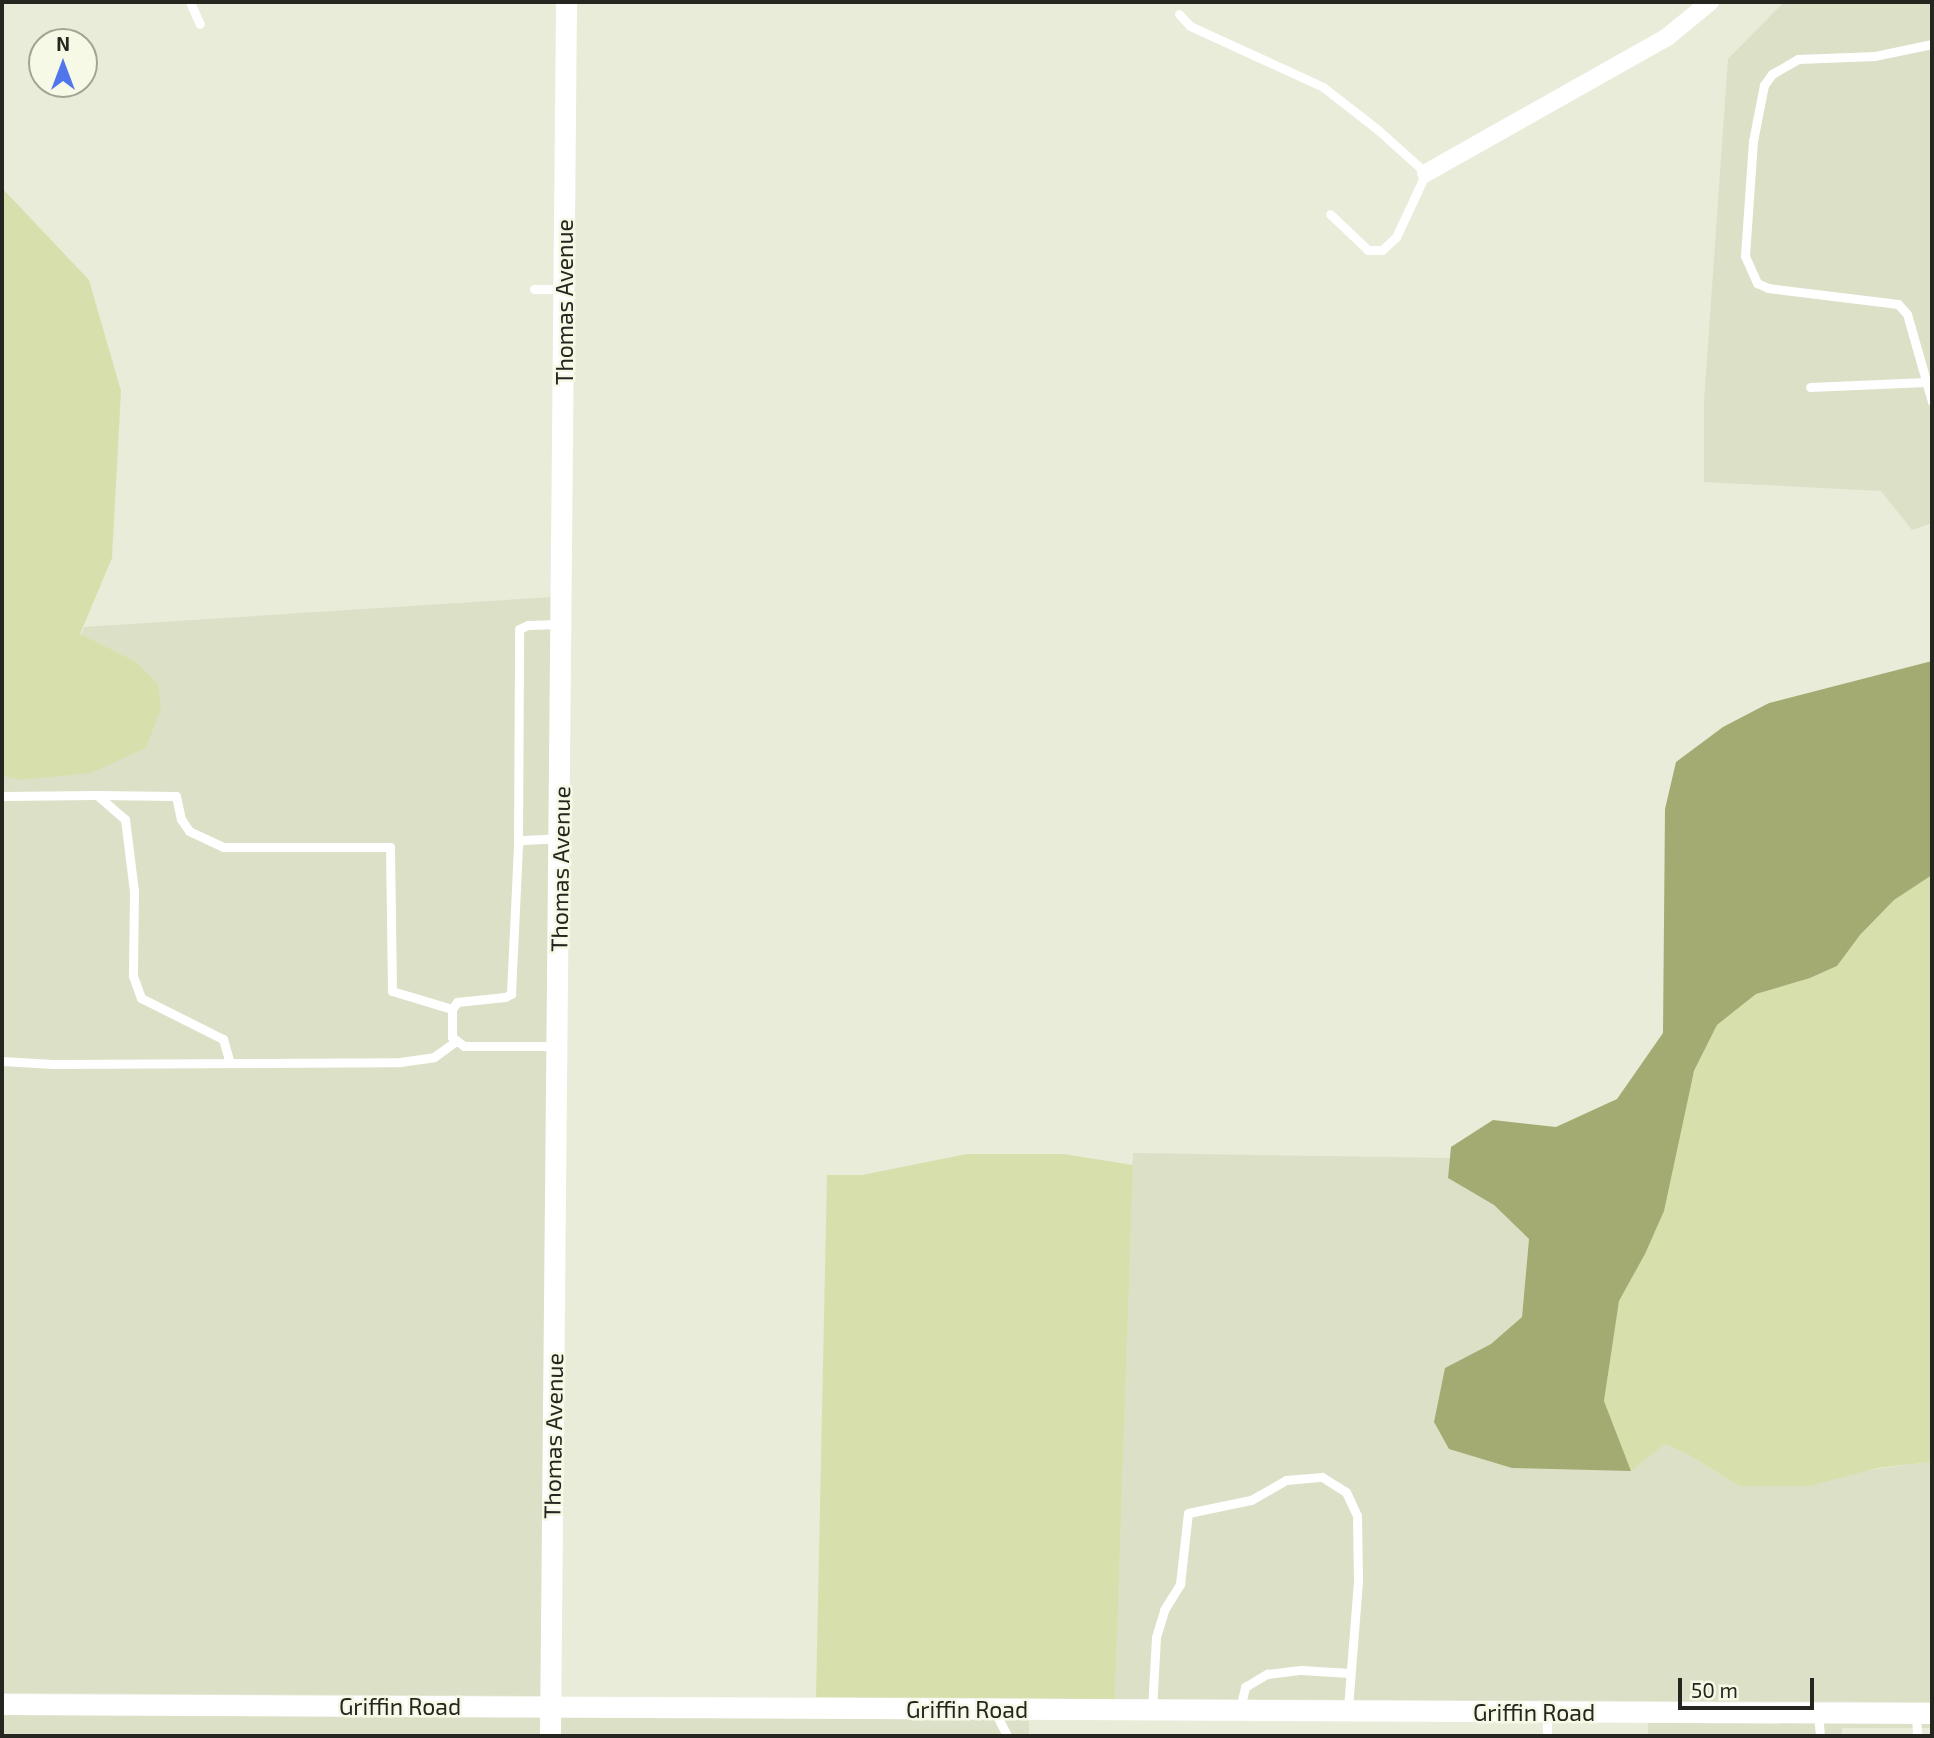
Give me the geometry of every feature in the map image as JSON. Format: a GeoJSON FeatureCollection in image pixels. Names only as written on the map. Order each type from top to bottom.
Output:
{"type":"FeatureCollection","features":[{"type":"Feature","properties":{"kind":"street","name":"Thomas Avenue"},"geometry":{"type":"LineString","coordinates":[[550,1736],[566,2]]}},
{"type":"Feature","properties":{"kind":"street"},"geometry":{"type":"LineString","coordinates":[[1426,173],[1666,38],[1710,2]]}},
{"type":"Feature","properties":{"kind":"street","name":"Griffin Road"},"geometry":{"type":"LineString","coordinates":[[2,1704],[1924,1713]]}},
{"type":"Feature","properties":{"kind":"lane"},"geometry":{"type":"LineString","coordinates":[[190,2],[200,24]]}},
{"type":"Feature","properties":{"kind":"lane"},"geometry":{"type":"LineString","coordinates":[[1179,14],[1190,26],[1323,88],[1377,129],[1426,173],[1396,237],[1382,250],[1368,250],[1330,215]]}},
{"type":"Feature","properties":{"kind":"lane"},"geometry":{"type":"LineString","coordinates":[[1932,44],[1875,56],[1798,59],[1772,74],[1761,97],[1753,141],[1745,256],[1757,284],[1768,288],[1898,304],[1907,314],[1932,402]]}},
{"type":"Feature","properties":{"kind":"lane"},"geometry":{"type":"LineString","coordinates":[[534,289],[564,289]]}},
{"type":"Feature","properties":{"kind":"lane"},"geometry":{"type":"LineString","coordinates":[[1810,387],[1926,382]]}},
{"type":"Feature","properties":{"kind":"lane"},"geometry":{"type":"LineString","coordinates":[[558,1046],[464,1046],[452,1037],[452,1009],[457,1002],[511,994],[518,843],[519,629],[528,625],[562,624]]}},
{"type":"Feature","properties":{"kind":"lane"},"geometry":{"type":"LineString","coordinates":[[97,795],[125,818],[134,891],[133,976],[141,998],[223,1039],[230,1063]]}},
{"type":"Feature","properties":{"kind":"lane"},"geometry":{"type":"LineString","coordinates":[[2,796],[176,796],[181,820],[189,831],[224,847],[390,847],[392,991],[452,1009]]}},
{"type":"Feature","properties":{"kind":"lane"},"geometry":{"type":"LineString","coordinates":[[518,843],[523,840],[560,838]]}},
{"type":"Feature","properties":{"kind":"lane"},"geometry":{"type":"LineString","coordinates":[[2,1060],[53,1065],[400,1062],[434,1057],[456,1041]]}},
{"type":"Feature","properties":{"kind":"lane"},"geometry":{"type":"LineString","coordinates":[[1152,1710],[1156,1637],[1164,1611],[1180,1584],[1188,1513],[1251,1500],[1286,1480],[1322,1477],[1346,1492],[1357,1516],[1358,1581],[1348,1711]]}},
{"type":"Feature","properties":{"kind":"lane"},"geometry":{"type":"LineString","coordinates":[[1239,1710],[1245,1687],[1267,1674],[1301,1670],[1350,1673]]}},
{"type":"Feature","properties":{"kind":"lane"},"geometry":{"type":"LineString","coordinates":[[993,1709],[1007,1736]]}},
{"type":"Feature","properties":{"kind":"lane"},"geometry":{"type":"LineString","coordinates":[[1547,1712],[1547,1736]]}},
{"type":"Feature","properties":{"kind":"lane"},"geometry":{"type":"LineString","coordinates":[[1818,1713],[1820,1736]]}},
{"type":"Feature","properties":{"kind":"lane"},"geometry":{"type":"LineString","coordinates":[[1917,1736],[1924,1713]]}},
{"type":"Feature","properties":{"kind":"shaded area"},"geometry":{"type":"Polygon","coordinates":[[[1784,2],[1932,2],[1932,523],[1912,530],[1881,491],[1704,482],[1704,402],[1728,59],[1784,2]]]}},
{"type":"Feature","properties":{"kind":"shaded area"},"geometry":{"type":"Polygon","coordinates":[[[552,597],[541,1696],[2,1693],[2,776],[21,780],[102,647],[81,635],[84,627],[552,597]]]}},
{"type":"Feature","properties":{"kind":"shaded area"},"geometry":{"type":"Polygon","coordinates":[[[1133,1153],[1450,1158],[1448,1178],[1494,1205],[1529,1239],[1522,1317],[1491,1344],[1445,1368],[1665,1444],[1689,1455],[1739,1486],[1932,1462],[1932,1702],[1115,1699],[1133,1153]]]}},
{"type":"Feature","properties":{"kind":"shaded area"},"geometry":{"type":"Polygon","coordinates":[[[2,1715],[541,1717],[541,1736],[2,1736],[2,1715]]]}},
{"type":"Feature","properties":{"kind":"shaded area"},"geometry":{"type":"Polygon","coordinates":[[[559,1717],[1029,1720],[1029,1736],[559,1736],[559,1717]]]}},
{"type":"Feature","properties":{"kind":"shaded area"},"geometry":{"type":"Polygon","coordinates":[[[1648,1723],[1932,1723],[1932,1728],[1842,1728],[1842,1736],[1648,1736],[1648,1723]]]}},
{"type":"Feature","properties":{"kind":"green space"},"geometry":{"type":"Polygon","coordinates":[[[2,188],[89,280],[121,391],[112,558],[80,634],[136,662],[158,684],[161,708],[146,748],[91,773],[20,780],[2,776],[2,188]]]}},
{"type":"Feature","properties":{"kind":"green space"},"geometry":{"type":"Polygon","coordinates":[[[1932,661],[1932,875],[1894,900],[1860,935],[1837,966],[1810,978],[1756,994],[1717,1025],[1694,1071],[1664,1211],[1645,1254],[1619,1301],[1604,1401],[1631,1471],[1512,1468],[1449,1449],[1434,1422],[1445,1368],[1491,1344],[1522,1317],[1529,1239],[1494,1205],[1448,1178],[1451,1147],[1493,1120],[1556,1127],[1617,1099],[1663,1033],[1665,809],[1676,762],[1723,727],[1769,703],[1932,661]]]}},
{"type":"Feature","properties":{"kind":"green space"},"geometry":{"type":"Polygon","coordinates":[[[1932,875],[1932,1462],[1877,1468],[1810,1486],[1739,1486],[1689,1455],[1665,1444],[1631,1471],[1604,1401],[1619,1300],[1645,1254],[1694,1072],[1717,1025],[1756,994],[1810,978],[1837,966],[1860,935],[1894,900],[1932,875]]]}},
{"type":"Feature","properties":{"kind":"green space"},"geometry":{"type":"Polygon","coordinates":[[[967,1154],[1063,1154],[1133,1165],[1115,1699],[816,1697],[827,1175],[862,1175],[967,1154]]]}}]}
